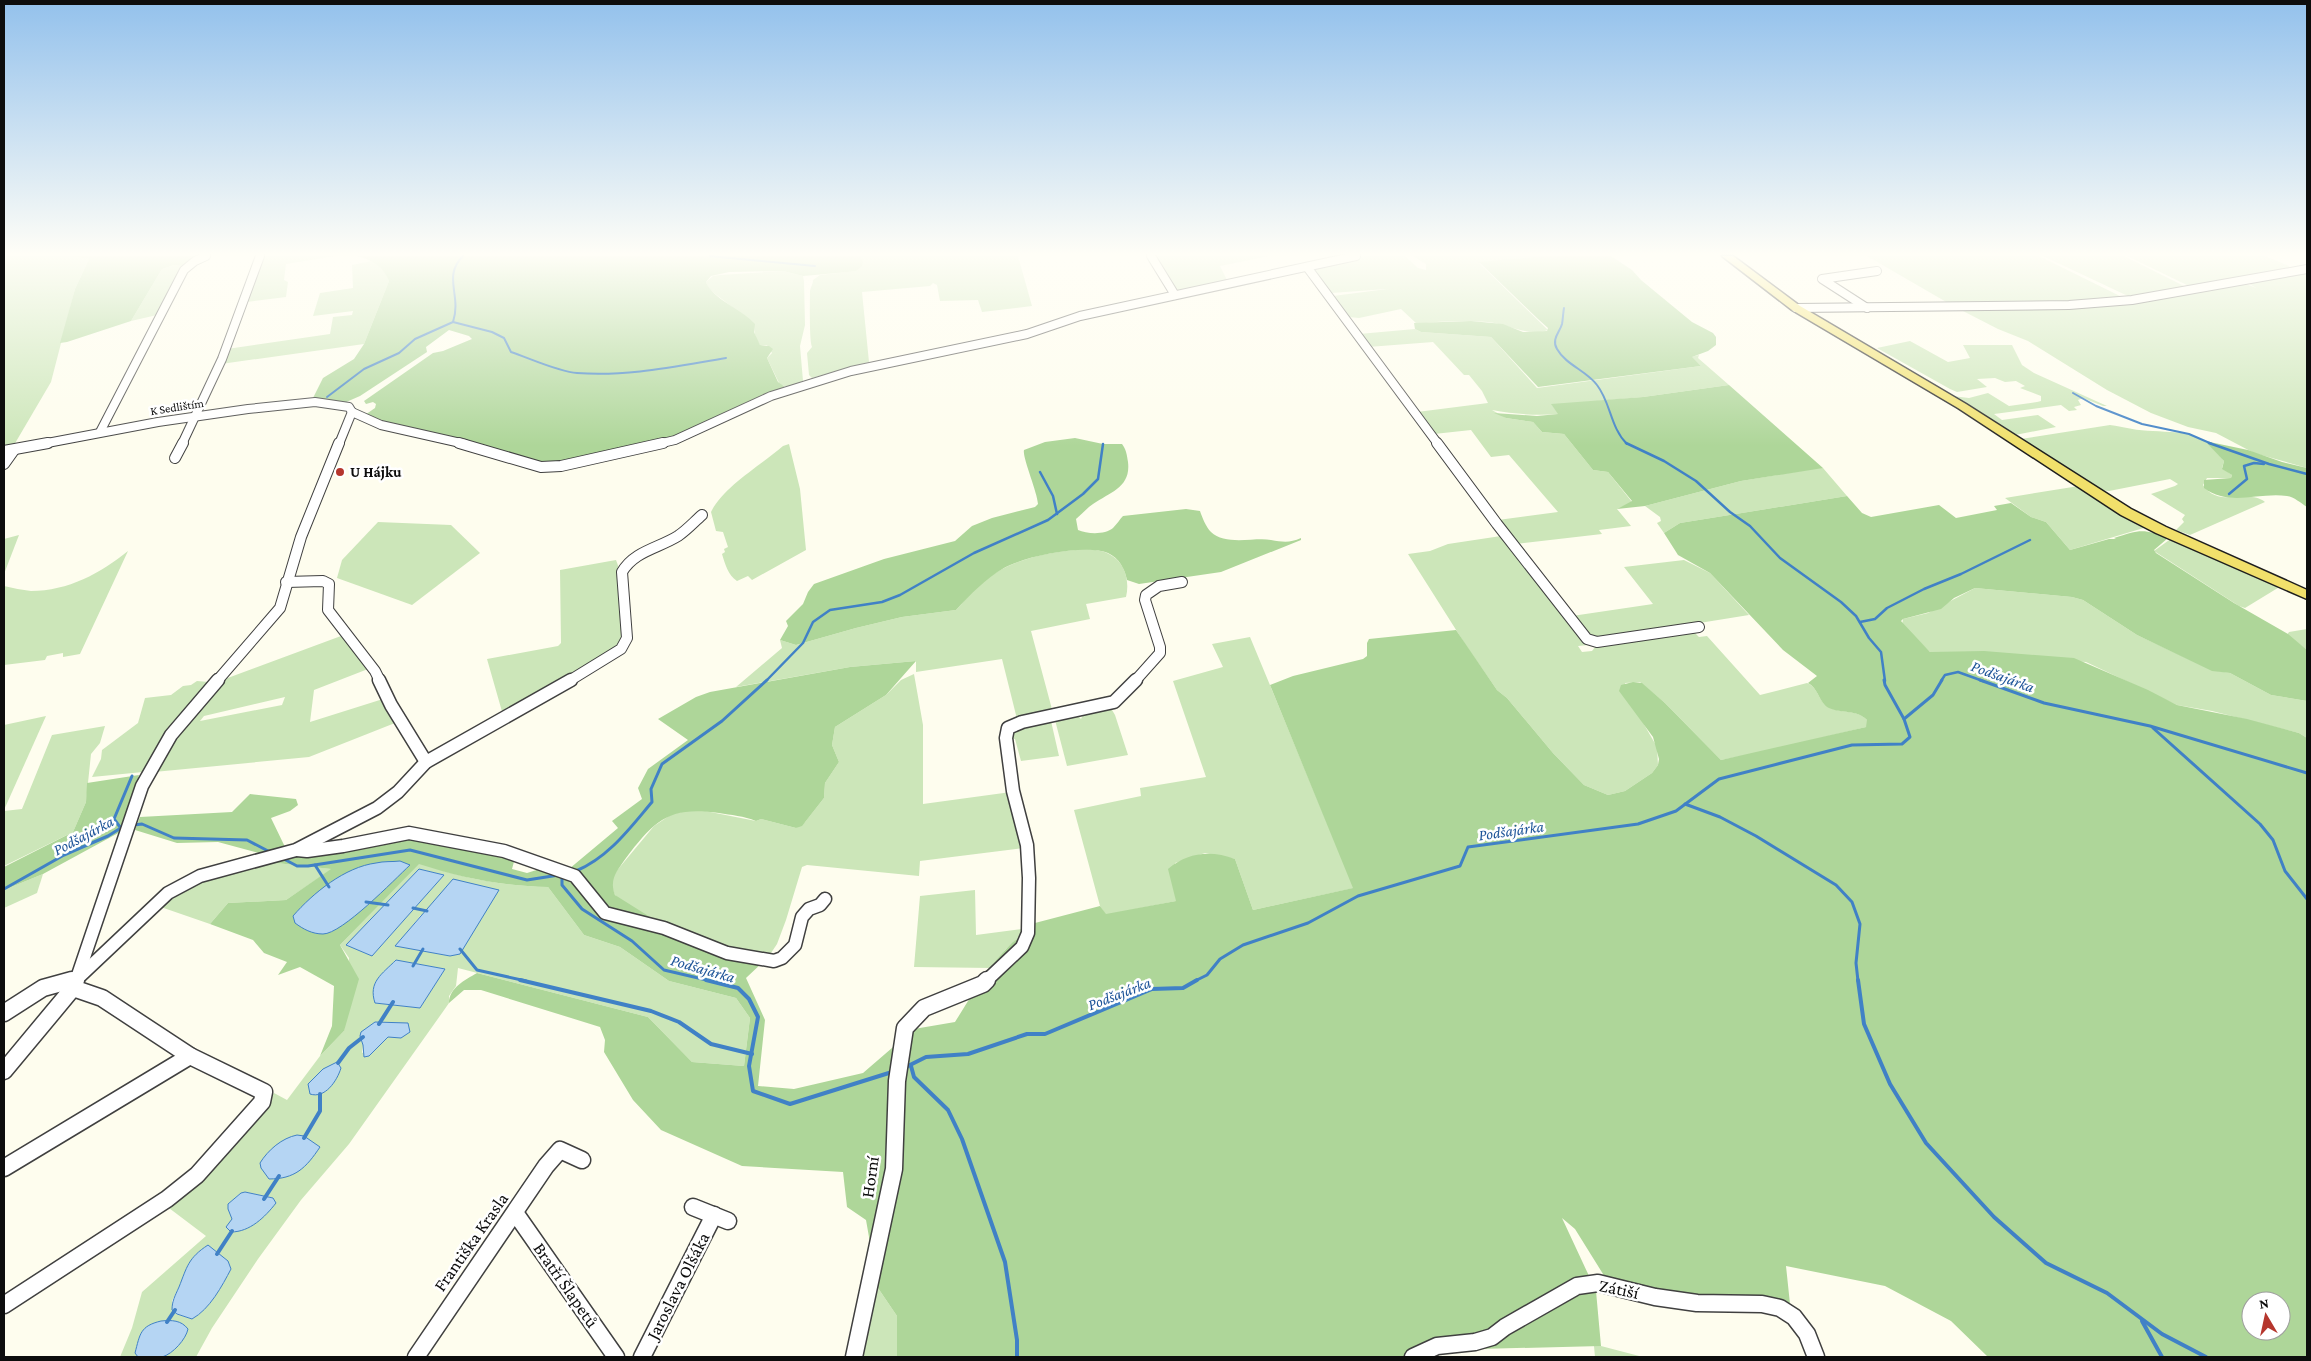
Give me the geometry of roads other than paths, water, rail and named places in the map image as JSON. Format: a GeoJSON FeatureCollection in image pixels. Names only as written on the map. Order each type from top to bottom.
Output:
{"type":"FeatureCollection","features":[{"type":"Feature","properties":{"kind":"main road"},"geometry":{"type":"LineString","coordinates":[[1816,320],[1962,406],[2126,512],[2161,530],[2307,594]]}},
{"type":"Feature","properties":{"kind":"street"},"geometry":{"type":"LineString","coordinates":[[100,432],[158,320]]}},
{"type":"Feature","properties":{"kind":"street"},"geometry":{"type":"LineString","coordinates":[[175,458],[198,416],[237,320]]}},
{"type":"Feature","properties":{"kind":"street","name":"K Sedlištím"},"geometry":{"type":"LineString","coordinates":[[9,450],[100,432],[198,416],[315,402],[346,405],[352,409],[352,412],[381,425],[465,444],[523,463],[541,467],[561,466],[675,440],[771,396],[851,371],[1027,334],[1070,320]]}},
{"type":"Feature","properties":{"kind":"street"},"geometry":{"type":"LineString","coordinates":[[1346,320],[1497,524],[1513,542],[1587,639],[1597,642],[1699,627]]}},
{"type":"Feature","properties":{"kind":"street"},"geometry":{"type":"LineString","coordinates":[[75,984],[144,781],[167,742],[275,615],[282,602],[286,582],[314,501],[352,412]]}},
{"type":"Feature","properties":{"kind":"street"},"geometry":{"type":"LineString","coordinates":[[4,464],[9,450]]}},
{"type":"Feature","properties":{"kind":"street"},"geometry":{"type":"LineString","coordinates":[[4,1071],[75,984],[168,893],[200,876],[296,850],[377,808],[398,792],[426,762],[580,675],[621,649],[627,638],[622,572],[624,567],[644,553],[679,535],[702,515]]}},
{"type":"Feature","properties":{"kind":"street"},"geometry":{"type":"LineString","coordinates":[[286,582],[323,582],[329,584],[328,610],[375,671],[391,705],[426,762]]}},
{"type":"Feature","properties":{"kind":"street","name":"Horní"},"geometry":{"type":"LineString","coordinates":[[854,1357],[894,1169],[897,1081],[905,1028],[924,1008],[982,984],[1015,955],[1022,947],[1028,933],[1029,878],[1027,845],[1013,791],[1006,738],[1008,728],[1022,722],[1114,702],[1153,663],[1160,653],[1160,647],[1145,600],[1146,595],[1159,586],[1182,582]]}},
{"type":"Feature","properties":{"kind":"street"},"geometry":{"type":"LineString","coordinates":[[296,850],[307,851],[343,846],[409,834],[504,851],[574,876],[605,913],[664,928],[727,953],[774,961],[782,958],[795,945],[802,917],[809,910],[820,905],[825,898]]}},
{"type":"Feature","properties":{"kind":"street"},"geometry":{"type":"LineString","coordinates":[[4,1013],[43,988],[55,983],[75,984],[102,998],[190,1056],[264,1092],[262,1102],[197,1175],[167,1199],[4,1305]]}},
{"type":"Feature","properties":{"kind":"street"},"geometry":{"type":"LineString","coordinates":[[4,1168],[190,1056]]}},
{"type":"Feature","properties":{"kind":"street","name":"Františka Krasla"},"geometry":{"type":"LineString","coordinates":[[416,1357],[516,1214],[546,1166],[560,1150],[582,1160]]}},
{"type":"Feature","properties":{"kind":"street","name":"Jaroslava Olšáka"},"geometry":{"type":"LineString","coordinates":[[642,1357],[721,1218],[693,1207]]}},
{"type":"Feature","properties":{"kind":"street","name":"Bratří Šlapetů"},"geometry":{"type":"LineString","coordinates":[[516,1214],[616,1357]]}},
{"type":"Feature","properties":{"kind":"street","name":"Zátiší"},"geometry":{"type":"LineString","coordinates":[[1413,1357],[1437,1346],[1475,1342],[1492,1337],[1505,1327],[1577,1286],[1598,1283],[1655,1297],[1697,1303],[1762,1304],[1780,1308],[1794,1317],[1807,1334],[1816,1357]]}},
{"type":"Feature","properties":{"kind":"water"},"geometry":{"type":"Polygon","coordinates":[[[400,861],[410,865],[368,905],[332,932],[315,933],[295,923],[293,916],[301,907],[341,875],[364,865],[400,861]]]}},
{"type":"Feature","properties":{"kind":"water"},"geometry":{"type":"Polygon","coordinates":[[[419,869],[444,875],[372,956],[346,945],[419,869]]]}},
{"type":"Feature","properties":{"kind":"water"},"geometry":{"type":"Polygon","coordinates":[[[453,879],[499,890],[460,954],[450,956],[395,946],[453,879]]]}},
{"type":"Feature","properties":{"kind":"water"},"geometry":{"type":"Polygon","coordinates":[[[396,960],[445,969],[420,1008],[375,1003],[373,989],[375,984],[381,974],[396,960]]]}},
{"type":"Feature","properties":{"kind":"water"},"geometry":{"type":"Polygon","coordinates":[[[375,1022],[408,1023],[410,1032],[401,1038],[388,1037],[369,1056],[364,1057],[361,1032],[375,1022]]]}},
{"type":"Feature","properties":{"kind":"water"},"geometry":{"type":"Polygon","coordinates":[[[337,1062],[341,1068],[330,1088],[321,1094],[310,1094],[308,1084],[323,1069],[337,1062]]]}},
{"type":"Feature","properties":{"kind":"water"},"geometry":{"type":"Polygon","coordinates":[[[297,1135],[304,1136],[320,1147],[310,1161],[299,1171],[286,1177],[269,1179],[261,1168],[260,1163],[276,1145],[297,1135]]]}},
{"type":"Feature","properties":{"kind":"water"},"geometry":{"type":"Polygon","coordinates":[[[245,1192],[273,1198],[276,1203],[251,1227],[231,1232],[226,1227],[232,1219],[228,1204],[245,1192]]]}},
{"type":"Feature","properties":{"kind":"water"},"geometry":{"type":"Polygon","coordinates":[[[208,1245],[228,1261],[231,1269],[210,1303],[192,1319],[177,1314],[172,1310],[173,1304],[186,1268],[196,1254],[208,1245]]]}},
{"type":"Feature","properties":{"kind":"water"},"geometry":{"type":"Polygon","coordinates":[[[161,1321],[173,1321],[182,1324],[188,1329],[185,1337],[175,1349],[162,1357],[138,1357],[135,1353],[142,1332],[149,1325],[161,1321]]]}},
{"type":"Feature","properties":{"kind":"waterway"},"geometry":{"type":"LineString","coordinates":[[1563,320],[1555,339],[1557,349],[1561,355],[1597,385],[1602,392],[1617,430],[1626,443]]}},
{"type":"Feature","properties":{"kind":"waterway"},"geometry":{"type":"LineString","coordinates":[[327,397],[364,369],[399,353],[415,339],[453,322]]}},
{"type":"Feature","properties":{"kind":"waterway"},"geometry":{"type":"LineString","coordinates":[[453,322],[492,332],[504,338],[511,352],[562,370],[577,373],[633,372],[726,358]]}},
{"type":"Feature","properties":{"kind":"waterway"},"geometry":{"type":"LineString","coordinates":[[2073,393],[2096,406],[2142,424],[2189,434],[2212,444]]}},
{"type":"Feature","properties":{"kind":"waterway"},"geometry":{"type":"LineString","coordinates":[[1626,443],[1664,461],[1696,481],[1730,512],[1750,526],[1780,558],[1841,602],[1856,616],[1869,638],[1881,652],[1885,681]]}},
{"type":"Feature","properties":{"kind":"waterway"},"geometry":{"type":"LineString","coordinates":[[2209,443],[2269,464],[2307,474]]}},
{"type":"Feature","properties":{"kind":"waterway"},"geometry":{"type":"LineString","coordinates":[[1057,513],[1083,494],[1098,479],[1103,444]]}},
{"type":"Feature","properties":{"kind":"waterway"},"geometry":{"type":"LineString","coordinates":[[2229,494],[2247,479],[2244,466],[2254,463],[2264,464]]}},
{"type":"Feature","properties":{"kind":"waterway"},"geometry":{"type":"LineString","coordinates":[[1040,472],[1053,496],[1057,513]]}},
{"type":"Feature","properties":{"kind":"waterway"},"geometry":{"type":"LineString","coordinates":[[767,680],[803,643],[813,622],[830,610],[882,602],[900,595],[974,553],[1048,520],[1057,513]]}},
{"type":"Feature","properties":{"kind":"waterway"},"geometry":{"type":"LineString","coordinates":[[1860,622],[1875,619],[1887,608],[1924,589],[1961,574],[2030,540]]}},
{"type":"Feature","properties":{"kind":"waterway","name":"Podšajárka"},"geometry":{"type":"LineString","coordinates":[[1941,681],[1945,675],[1958,672],[1983,681]]}},
{"type":"Feature","properties":{"kind":"waterway"},"geometry":{"type":"LineString","coordinates":[[576,871],[609,850],[652,802],[651,789],[662,764],[722,721],[767,680]]}},
{"type":"Feature","properties":{"kind":"waterway"},"geometry":{"type":"LineString","coordinates":[[1884,680],[1904,719]]}},
{"type":"Feature","properties":{"kind":"waterway","name":"Podšajárka"},"geometry":{"type":"LineString","coordinates":[[1904,719],[1933,695],[1942,680]]}},
{"type":"Feature","properties":{"kind":"waterway","name":"Podšajárka"},"geometry":{"type":"LineString","coordinates":[[1980,680],[2044,703],[2150,726],[2307,773]]}},
{"type":"Feature","properties":{"kind":"waterway","name":"Podšajárka"},"geometry":{"type":"LineString","coordinates":[[1685,804],[1719,779],[1852,745],[1902,744],[1910,737],[1904,719]]}},
{"type":"Feature","properties":{"kind":"waterway"},"geometry":{"type":"LineString","coordinates":[[2153,728],[2260,824],[2273,840],[2285,871],[2307,899]]}},
{"type":"Feature","properties":{"kind":"waterway"},"geometry":{"type":"LineString","coordinates":[[120,827],[114,819],[132,776]]}},
{"type":"Feature","properties":{"kind":"waterway","name":"Podšajárka"},"geometry":{"type":"LineString","coordinates":[[1197,980],[1207,975],[1220,959],[1243,945],[1308,923],[1358,896],[1460,866],[1468,847],[1638,824],[1676,811],[1685,804]]}},
{"type":"Feature","properties":{"kind":"waterway"},"geometry":{"type":"LineString","coordinates":[[1685,804],[1720,817],[1756,836],[1836,885],[1852,902],[1860,924],[1856,963],[1858,981]]}},
{"type":"Feature","properties":{"kind":"waterway","name":"Podšajárka"},"geometry":{"type":"LineString","coordinates":[[134,825],[142,824],[174,838],[247,840],[270,852]]}},
{"type":"Feature","properties":{"kind":"waterway","name":"Podšajárka"},"geometry":{"type":"LineString","coordinates":[[4,889],[64,855],[108,836],[124,826]]}},
{"type":"Feature","properties":{"kind":"waterway","name":"Podšajárka"},"geometry":{"type":"LineString","coordinates":[[282,858],[297,866],[308,866],[410,850],[527,880],[559,875]]}},
{"type":"Feature","properties":{"kind":"waterway"},"geometry":{"type":"LineString","coordinates":[[315,865],[329,887]]}},
{"type":"Feature","properties":{"kind":"waterway","name":"Podšajárka"},"geometry":{"type":"LineString","coordinates":[[562,877],[562,885],[582,909],[632,941],[664,970],[711,981]]}},
{"type":"Feature","properties":{"kind":"waterway"},"geometry":{"type":"LineString","coordinates":[[366,902],[388,905]]}},
{"type":"Feature","properties":{"kind":"waterway"},"geometry":{"type":"LineString","coordinates":[[413,908],[427,911]]}},
{"type":"Feature","properties":{"kind":"waterway"},"geometry":{"type":"LineString","coordinates":[[413,966],[423,949]]}},
{"type":"Feature","properties":{"kind":"waterway"},"geometry":{"type":"LineString","coordinates":[[460,949],[477,970],[526,981]]}},
{"type":"Feature","properties":{"kind":"waterway"},"geometry":{"type":"LineString","coordinates":[[520,980],[651,1011],[679,1022],[711,1044],[751,1054]]}},
{"type":"Feature","properties":{"kind":"waterway","name":"Podšajárka"},"geometry":{"type":"LineString","coordinates":[[706,980],[738,988],[749,999],[758,1017],[751,1054]]}},
{"type":"Feature","properties":{"kind":"waterway","name":"Podšajárka"},"geometry":{"type":"LineString","coordinates":[[906,1067],[926,1057],[968,1054],[1027,1034],[1045,1034],[1152,989],[1183,988],[1197,980]]}},
{"type":"Feature","properties":{"kind":"waterway"},"geometry":{"type":"LineString","coordinates":[[1858,980],[1864,1024],[1890,1084],[1926,1143],[1994,1217],[2046,1263],[2107,1293],[2162,1334],[2206,1357]]}},
{"type":"Feature","properties":{"kind":"waterway"},"geometry":{"type":"LineString","coordinates":[[379,1024],[393,1002]]}},
{"type":"Feature","properties":{"kind":"waterway"},"geometry":{"type":"LineString","coordinates":[[338,1063],[349,1048],[363,1037]]}},
{"type":"Feature","properties":{"kind":"waterway","name":"Podšajárka"},"geometry":{"type":"LineString","coordinates":[[751,1054],[749,1066],[753,1091],[790,1104],[892,1072]]}},
{"type":"Feature","properties":{"kind":"waterway"},"geometry":{"type":"LineString","coordinates":[[911,1066],[914,1077],[948,1110],[962,1139],[1005,1262],[1017,1340],[1017,1357]]}},
{"type":"Feature","properties":{"kind":"waterway"},"geometry":{"type":"LineString","coordinates":[[304,1138],[320,1111],[320,1094]]}},
{"type":"Feature","properties":{"kind":"waterway"},"geometry":{"type":"LineString","coordinates":[[264,1199],[279,1176]]}},
{"type":"Feature","properties":{"kind":"waterway"},"geometry":{"type":"LineString","coordinates":[[217,1254],[232,1231]]}},
{"type":"Feature","properties":{"kind":"waterway"},"geometry":{"type":"LineString","coordinates":[[167,1322],[175,1310]]}},
{"type":"Feature","properties":{"kind":"waterway"},"geometry":{"type":"LineString","coordinates":[[2142,1321],[2162,1357]]}},
{"type":"Feature","properties":{"kind":"place","name":"U Hájku"},"geometry":{"type":"Point","coordinates":[340,472]}}]}
